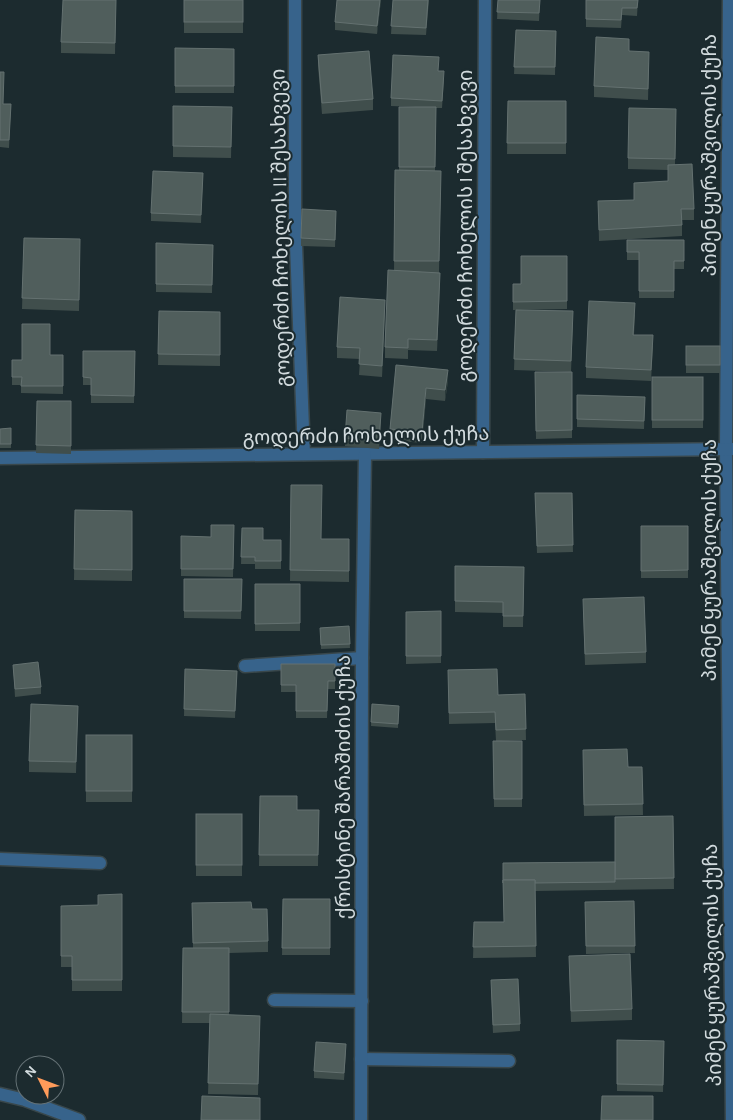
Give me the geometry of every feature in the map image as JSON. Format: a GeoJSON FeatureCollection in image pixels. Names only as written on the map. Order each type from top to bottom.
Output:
{"type":"FeatureCollection","features":[{"type":"Feature","properties":{"kind":"street","name":"გოდერძი ჩოხელის II შესახვევი"},"geometry":{"type":"LineString","coordinates":[[295,0],[295,219],[304,454]]}},
{"type":"Feature","properties":{"kind":"street","name":"გოდერძი ჩოხელის I შესახვევი"},"geometry":{"type":"LineString","coordinates":[[483,452],[484,0]]}},
{"type":"Feature","properties":{"kind":"street","name":"პიმენ ყურაშვილის ქუჩა"},"geometry":{"type":"LineString","coordinates":[[729,0],[732,1120]]}},
{"type":"Feature","properties":{"kind":"street","name":"გოდერძი ჩოხელის ქუჩა"},"geometry":{"type":"LineString","coordinates":[[0,458],[730,449]]}},
{"type":"Feature","properties":{"kind":"street","name":"ქრისტინე შარაშიძის ქუჩა"},"geometry":{"type":"LineString","coordinates":[[361,1120],[362,658],[365,454]]}},
{"type":"Feature","properties":{"kind":"street"},"geometry":{"type":"LineString","coordinates":[[245,666],[362,658]]}},
{"type":"Feature","properties":{"kind":"street"},"geometry":{"type":"LineString","coordinates":[[0,859],[100,863]]}},
{"type":"Feature","properties":{"kind":"street"},"geometry":{"type":"LineString","coordinates":[[274,1000],[362,1001]]}},
{"type":"Feature","properties":{"kind":"street"},"geometry":{"type":"LineString","coordinates":[[361,1059],[509,1061]]}},
{"type":"Feature","properties":{"kind":"street"},"geometry":{"type":"LineString","coordinates":[[0,1094],[25,1100],[80,1120]]}},
{"type":"Feature","properties":{"kind":"building"},"geometry":{"type":"Polygon","coordinates":[[[63,0],[116,0],[115,43],[61,42],[63,0]]]}},
{"type":"Feature","properties":{"kind":"building"},"geometry":{"type":"Polygon","coordinates":[[[184,0],[243,0],[243,22],[184,22],[184,0]]]}},
{"type":"Feature","properties":{"kind":"building"},"geometry":{"type":"Polygon","coordinates":[[[337,0],[380,0],[377,26],[335,22],[337,0]]]}},
{"type":"Feature","properties":{"kind":"building"},"geometry":{"type":"Polygon","coordinates":[[[393,0],[428,0],[426,28],[391,26],[393,0]]]}},
{"type":"Feature","properties":{"kind":"building"},"geometry":{"type":"Polygon","coordinates":[[[498,0],[540,0],[539,13],[497,12],[498,0]]]}},
{"type":"Feature","properties":{"kind":"building"},"geometry":{"type":"Polygon","coordinates":[[[586,0],[638,0],[637,8],[622,8],[621,20],[586,19],[586,0]]]}},
{"type":"Feature","properties":{"kind":"building"},"geometry":{"type":"Polygon","coordinates":[[[516,30],[556,31],[555,67],[514,67],[516,30]]]}},
{"type":"Feature","properties":{"kind":"building"},"geometry":{"type":"Polygon","coordinates":[[[596,37],[629,39],[629,51],[649,52],[648,89],[594,86],[596,37]]]}},
{"type":"Feature","properties":{"kind":"building"},"geometry":{"type":"Polygon","coordinates":[[[175,48],[234,49],[234,86],[175,86],[175,48]]]}},
{"type":"Feature","properties":{"kind":"building"},"geometry":{"type":"Polygon","coordinates":[[[369,51],[373,99],[322,103],[318,55],[369,51]]]}},
{"type":"Feature","properties":{"kind":"building"},"geometry":{"type":"Polygon","coordinates":[[[393,55],[439,57],[438,71],[444,71],[442,101],[391,98],[393,55]]]}},
{"type":"Feature","properties":{"kind":"building"},"geometry":{"type":"Polygon","coordinates":[[[0,72],[4,72],[3,104],[11,104],[9,140],[0,140],[0,72]]]}},
{"type":"Feature","properties":{"kind":"building"},"geometry":{"type":"Polygon","coordinates":[[[508,101],[566,101],[566,143],[507,143],[508,101]]]}},
{"type":"Feature","properties":{"kind":"building"},"geometry":{"type":"Polygon","coordinates":[[[173,106],[232,107],[231,147],[173,146],[173,106]]]}},
{"type":"Feature","properties":{"kind":"building"},"geometry":{"type":"Polygon","coordinates":[[[399,107],[436,107],[435,167],[399,167],[399,107]]]}},
{"type":"Feature","properties":{"kind":"building"},"geometry":{"type":"Polygon","coordinates":[[[629,108],[676,109],[675,159],[628,158],[629,108]]]}},
{"type":"Feature","properties":{"kind":"building"},"geometry":{"type":"Polygon","coordinates":[[[692,164],[694,209],[681,209],[682,225],[599,230],[598,201],[634,200],[634,183],[668,181],[668,165],[692,164]]]}},
{"type":"Feature","properties":{"kind":"building"},"geometry":{"type":"Polygon","coordinates":[[[395,170],[441,171],[439,261],[394,261],[395,170]]]}},
{"type":"Feature","properties":{"kind":"building"},"geometry":{"type":"Polygon","coordinates":[[[153,171],[203,173],[201,215],[151,213],[153,171]]]}},
{"type":"Feature","properties":{"kind":"building"},"geometry":{"type":"Polygon","coordinates":[[[302,209],[336,211],[335,240],[301,238],[302,209]]]}},
{"type":"Feature","properties":{"kind":"building"},"geometry":{"type":"Polygon","coordinates":[[[24,238],[80,239],[79,300],[22,298],[24,238]]]}},
{"type":"Feature","properties":{"kind":"building"},"geometry":{"type":"Polygon","coordinates":[[[627,240],[684,240],[684,261],[674,261],[674,291],[639,291],[639,252],[627,252],[627,240]]]}},
{"type":"Feature","properties":{"kind":"building"},"geometry":{"type":"Polygon","coordinates":[[[156,243],[213,245],[212,285],[156,284],[156,243]]]}},
{"type":"Feature","properties":{"kind":"building"},"geometry":{"type":"Polygon","coordinates":[[[521,256],[567,256],[567,301],[513,302],[513,284],[521,284],[521,256]]]}},
{"type":"Feature","properties":{"kind":"building"},"geometry":{"type":"Polygon","coordinates":[[[388,270],[440,273],[437,340],[408,339],[408,348],[385,347],[388,270]]]}},
{"type":"Feature","properties":{"kind":"building"},"geometry":{"type":"Polygon","coordinates":[[[340,297],[385,300],[382,366],[359,364],[360,348],[337,347],[340,297]]]}},
{"type":"Feature","properties":{"kind":"building"},"geometry":{"type":"Polygon","coordinates":[[[589,301],[635,303],[633,335],[653,335],[651,370],[586,367],[589,301]]]}},
{"type":"Feature","properties":{"kind":"building"},"geometry":{"type":"Polygon","coordinates":[[[516,310],[573,311],[571,361],[514,359],[516,310]]]}},
{"type":"Feature","properties":{"kind":"building"},"geometry":{"type":"Polygon","coordinates":[[[159,311],[220,312],[220,355],[158,354],[159,311]]]}},
{"type":"Feature","properties":{"kind":"building"},"geometry":{"type":"Polygon","coordinates":[[[22,324],[50,324],[50,355],[63,355],[63,386],[21,386],[22,377],[12,377],[12,360],[22,360],[22,324]]]}},
{"type":"Feature","properties":{"kind":"building"},"geometry":{"type":"Polygon","coordinates":[[[686,346],[720,346],[720,365],[686,365],[686,346]]]}},
{"type":"Feature","properties":{"kind":"building"},"geometry":{"type":"Polygon","coordinates":[[[83,351],[135,351],[134,396],[91,395],[91,378],[83,377],[83,351]]]}},
{"type":"Feature","properties":{"kind":"building"},"geometry":{"type":"Polygon","coordinates":[[[396,365],[448,370],[445,390],[426,388],[422,432],[390,429],[396,365]]]}},
{"type":"Feature","properties":{"kind":"building"},"geometry":{"type":"Polygon","coordinates":[[[535,372],[572,372],[572,430],[536,431],[535,372]]]}},
{"type":"Feature","properties":{"kind":"building"},"geometry":{"type":"Polygon","coordinates":[[[652,377],[703,377],[703,420],[652,420],[652,377]]]}},
{"type":"Feature","properties":{"kind":"building"},"geometry":{"type":"Polygon","coordinates":[[[577,395],[645,397],[644,421],[577,419],[577,395]]]}},
{"type":"Feature","properties":{"kind":"building"},"geometry":{"type":"Polygon","coordinates":[[[37,401],[71,401],[71,446],[36,445],[37,401]]]}},
{"type":"Feature","properties":{"kind":"building"},"geometry":{"type":"Polygon","coordinates":[[[347,410],[381,413],[379,441],[345,438],[347,410]]]}},
{"type":"Feature","properties":{"kind":"building"},"geometry":{"type":"Polygon","coordinates":[[[11,428],[11,444],[0,444],[0,429],[11,428]]]}},
{"type":"Feature","properties":{"kind":"building"},"geometry":{"type":"Polygon","coordinates":[[[291,485],[322,485],[321,539],[349,539],[349,571],[290,570],[291,485]]]}},
{"type":"Feature","properties":{"kind":"building"},"geometry":{"type":"Polygon","coordinates":[[[535,493],[572,493],[573,545],[537,546],[535,493]]]}},
{"type":"Feature","properties":{"kind":"building"},"geometry":{"type":"Polygon","coordinates":[[[75,510],[132,511],[132,570],[74,569],[75,510]]]}},
{"type":"Feature","properties":{"kind":"building"},"geometry":{"type":"Polygon","coordinates":[[[211,525],[234,525],[233,569],[181,569],[181,536],[211,537],[211,525]]]}},
{"type":"Feature","properties":{"kind":"building"},"geometry":{"type":"Polygon","coordinates":[[[641,526],[688,526],[688,570],[641,571],[641,526]]]}},
{"type":"Feature","properties":{"kind":"building"},"geometry":{"type":"Polygon","coordinates":[[[242,528],[263,528],[263,540],[281,540],[281,561],[255,561],[255,557],[241,557],[242,528]]]}},
{"type":"Feature","properties":{"kind":"building"},"geometry":{"type":"Polygon","coordinates":[[[455,566],[524,567],[523,616],[503,616],[503,602],[455,601],[455,566]]]}},
{"type":"Feature","properties":{"kind":"building"},"geometry":{"type":"Polygon","coordinates":[[[184,579],[242,579],[241,611],[184,611],[184,579]]]}},
{"type":"Feature","properties":{"kind":"building"},"geometry":{"type":"Polygon","coordinates":[[[255,584],[300,584],[300,623],[255,624],[255,584]]]}},
{"type":"Feature","properties":{"kind":"building"},"geometry":{"type":"Polygon","coordinates":[[[644,597],[646,652],[585,654],[583,599],[644,597]]]}},
{"type":"Feature","properties":{"kind":"building"},"geometry":{"type":"Polygon","coordinates":[[[441,611],[441,656],[406,656],[406,612],[441,611]]]}},
{"type":"Feature","properties":{"kind":"building"},"geometry":{"type":"Polygon","coordinates":[[[349,626],[350,644],[321,645],[320,628],[349,626]]]}},
{"type":"Feature","properties":{"kind":"building"},"geometry":{"type":"Polygon","coordinates":[[[38,662],[41,687],[15,689],[13,665],[38,662]]]}},
{"type":"Feature","properties":{"kind":"building"},"geometry":{"type":"Polygon","coordinates":[[[281,664],[335,664],[335,681],[328,681],[327,711],[296,711],[296,685],[281,685],[281,664]]]}},
{"type":"Feature","properties":{"kind":"building"},"geometry":{"type":"Polygon","coordinates":[[[185,669],[237,671],[235,711],[184,709],[185,669]]]}},
{"type":"Feature","properties":{"kind":"building"},"geometry":{"type":"Polygon","coordinates":[[[497,669],[498,695],[525,694],[526,729],[496,730],[495,712],[449,713],[448,670],[497,669]]]}},
{"type":"Feature","properties":{"kind":"building"},"geometry":{"type":"Polygon","coordinates":[[[31,704],[78,706],[76,762],[29,761],[31,704]]]}},
{"type":"Feature","properties":{"kind":"building"},"geometry":{"type":"Polygon","coordinates":[[[372,704],[399,706],[398,724],[371,722],[372,704]]]}},
{"type":"Feature","properties":{"kind":"building"},"geometry":{"type":"Polygon","coordinates":[[[86,735],[132,735],[132,791],[86,791],[86,735]]]}},
{"type":"Feature","properties":{"kind":"building"},"geometry":{"type":"Polygon","coordinates":[[[493,741],[522,741],[522,799],[494,799],[493,741]]]}},
{"type":"Feature","properties":{"kind":"building"},"geometry":{"type":"Polygon","coordinates":[[[627,749],[628,767],[642,767],[643,804],[584,805],[583,750],[627,749]]]}},
{"type":"Feature","properties":{"kind":"building"},"geometry":{"type":"Polygon","coordinates":[[[260,796],[297,796],[297,810],[319,810],[318,855],[259,855],[260,796]]]}},
{"type":"Feature","properties":{"kind":"building"},"geometry":{"type":"Polygon","coordinates":[[[196,814],[242,814],[242,865],[196,865],[196,814]]]}},
{"type":"Feature","properties":{"kind":"building"},"geometry":{"type":"Polygon","coordinates":[[[673,816],[674,878],[615,879],[615,817],[673,816]]]}},
{"type":"Feature","properties":{"kind":"building"},"geometry":{"type":"Polygon","coordinates":[[[615,862],[615,882],[535,883],[535,880],[503,880],[503,863],[615,862]]]}},
{"type":"Feature","properties":{"kind":"building"},"geometry":{"type":"Polygon","coordinates":[[[503,880],[535,880],[536,946],[473,947],[474,922],[504,922],[503,880]]]}},
{"type":"Feature","properties":{"kind":"building"},"geometry":{"type":"Polygon","coordinates":[[[122,894],[122,980],[72,980],[72,956],[61,956],[61,906],[98,905],[98,895],[122,894]]]}},
{"type":"Feature","properties":{"kind":"building"},"geometry":{"type":"Polygon","coordinates":[[[283,899],[330,899],[330,948],[282,948],[283,899]]]}},
{"type":"Feature","properties":{"kind":"building"},"geometry":{"type":"Polygon","coordinates":[[[634,901],[635,946],[586,946],[585,902],[634,901]]]}},
{"type":"Feature","properties":{"kind":"building"},"geometry":{"type":"Polygon","coordinates":[[[251,902],[252,909],[267,909],[268,941],[193,943],[192,903],[251,902]]]}},
{"type":"Feature","properties":{"kind":"building"},"geometry":{"type":"Polygon","coordinates":[[[183,948],[229,948],[229,1012],[182,1012],[183,948]]]}},
{"type":"Feature","properties":{"kind":"building"},"geometry":{"type":"Polygon","coordinates":[[[630,954],[632,1009],[571,1011],[569,956],[630,954]]]}},
{"type":"Feature","properties":{"kind":"building"},"geometry":{"type":"Polygon","coordinates":[[[518,979],[520,1024],[493,1025],[491,980],[518,979]]]}},
{"type":"Feature","properties":{"kind":"building"},"geometry":{"type":"Polygon","coordinates":[[[210,1014],[260,1016],[258,1084],[208,1083],[210,1014]]]}},
{"type":"Feature","properties":{"kind":"building"},"geometry":{"type":"Polygon","coordinates":[[[617,1040],[664,1041],[663,1085],[617,1084],[617,1040]]]}},
{"type":"Feature","properties":{"kind":"building"},"geometry":{"type":"Polygon","coordinates":[[[316,1042],[346,1044],[344,1073],[314,1071],[316,1042]]]}},
{"type":"Feature","properties":{"kind":"building"},"geometry":{"type":"Polygon","coordinates":[[[202,1096],[260,1098],[260,1120],[201,1120],[202,1096]]]}},
{"type":"Feature","properties":{"kind":"building"},"geometry":{"type":"Polygon","coordinates":[[[602,1096],[653,1096],[653,1120],[601,1120],[602,1096]]]}}]}
